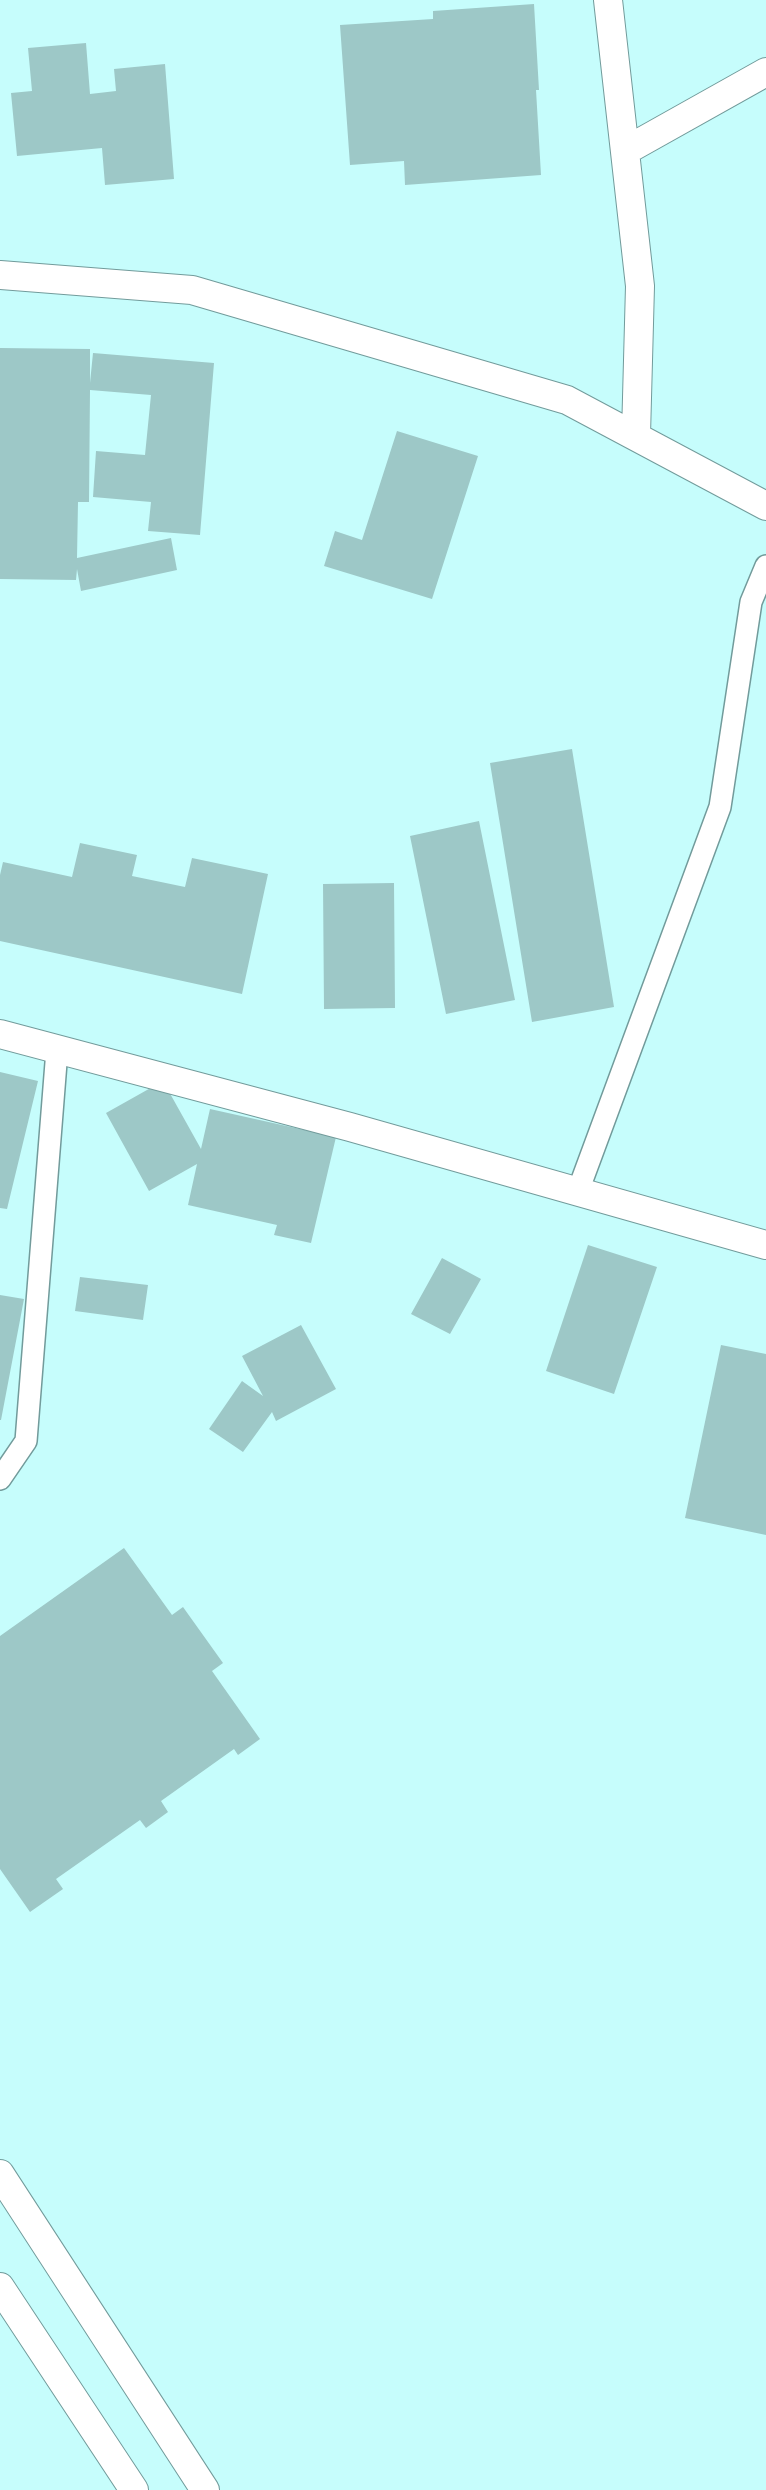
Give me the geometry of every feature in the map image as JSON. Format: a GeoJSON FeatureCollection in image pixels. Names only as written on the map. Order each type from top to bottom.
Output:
{"type":"FeatureCollection","features":[{"type":"Feature","properties":{"kind":"street"},"geometry":{"type":"LineString","coordinates":[[608,0],[640,286],[636,436]]}},
{"type":"Feature","properties":{"kind":"street"},"geometry":{"type":"LineString","coordinates":[[625,151],[766,72]]}},
{"type":"Feature","properties":{"kind":"street"},"geometry":{"type":"LineString","coordinates":[[0,275],[192,290],[567,400],[766,506]]}},
{"type":"Feature","properties":{"kind":"street"},"geometry":{"type":"LineString","coordinates":[[0,1034],[350,1127],[766,1245]]}},
{"type":"Feature","properties":{"kind":"street"},"geometry":{"type":"LineString","coordinates":[[0,2174],[8,2204],[205,2490]]}},
{"type":"Feature","properties":{"kind":"street"},"geometry":{"type":"LineString","coordinates":[[0,2287],[134,2490]]}},
{"type":"Feature","properties":{"kind":"lane"},"geometry":{"type":"LineString","coordinates":[[578,1191],[720,807],[751,602],[766,566]]}},
{"type":"Feature","properties":{"kind":"lane"},"geometry":{"type":"LineString","coordinates":[[0,1479],[26,1441],[57,1050]]}},
{"type":"Feature","properties":{"kind":"shaded area"},"geometry":{"type":"Polygon","coordinates":[[[0,0],[766,0],[766,2490],[0,2490],[0,0]]]}},
{"type":"Feature","properties":{"kind":"building"},"geometry":{"type":"Polygon","coordinates":[[[534,4],[539,90],[536,90],[541,175],[405,185],[404,161],[350,165],[340,25],[433,19],[433,11],[534,4]]]}},
{"type":"Feature","properties":{"kind":"building"},"geometry":{"type":"Polygon","coordinates":[[[86,43],[90,94],[116,91],[114,69],[165,64],[174,179],[105,185],[102,148],[17,156],[11,93],[32,91],[28,48],[86,43]]]}},
{"type":"Feature","properties":{"kind":"building"},"geometry":{"type":"Polygon","coordinates":[[[0,348],[90,349],[90,383],[93,353],[214,363],[200,535],[148,531],[151,502],[93,497],[96,451],[145,455],[151,395],[90,390],[89,502],[78,502],[77,558],[171,538],[177,570],[81,591],[77,569],[76,580],[0,579],[0,348]]]}},
{"type":"Feature","properties":{"kind":"building"},"geometry":{"type":"Polygon","coordinates":[[[397,431],[478,456],[432,599],[324,566],[335,531],[362,540],[397,431]]]}},
{"type":"Feature","properties":{"kind":"building"},"geometry":{"type":"Polygon","coordinates":[[[572,749],[614,1007],[532,1022],[490,763],[572,749]]]}},
{"type":"Feature","properties":{"kind":"building"},"geometry":{"type":"Polygon","coordinates":[[[479,821],[515,1000],[446,1014],[410,836],[479,821]]]}},
{"type":"Feature","properties":{"kind":"building"},"geometry":{"type":"Polygon","coordinates":[[[80,843],[137,855],[132,876],[185,887],[192,858],[268,874],[242,994],[0,941],[0,875],[3,862],[72,877],[80,843]]]}},
{"type":"Feature","properties":{"kind":"building"},"geometry":{"type":"Polygon","coordinates":[[[394,883],[395,1008],[324,1009],[323,884],[394,883]]]}},
{"type":"Feature","properties":{"kind":"building"},"geometry":{"type":"Polygon","coordinates":[[[0,1072],[38,1081],[7,1209],[0,1208],[0,1072]]]}},
{"type":"Feature","properties":{"kind":"building"},"geometry":{"type":"Polygon","coordinates":[[[163,1081],[201,1149],[210,1109],[336,1137],[311,1243],[274,1235],[277,1225],[188,1205],[197,1164],[149,1191],[106,1113],[163,1081]]]}},
{"type":"Feature","properties":{"kind":"building"},"geometry":{"type":"Polygon","coordinates":[[[588,1245],[657,1267],[614,1394],[546,1371],[588,1245]]]}},
{"type":"Feature","properties":{"kind":"building"},"geometry":{"type":"Polygon","coordinates":[[[442,1258],[481,1279],[450,1334],[411,1314],[442,1258]]]}},
{"type":"Feature","properties":{"kind":"building"},"geometry":{"type":"Polygon","coordinates":[[[80,1277],[148,1285],[143,1320],[75,1311],[80,1277]]]}},
{"type":"Feature","properties":{"kind":"building"},"geometry":{"type":"Polygon","coordinates":[[[0,1295],[24,1299],[1,1420],[0,1420],[0,1295]]]}},
{"type":"Feature","properties":{"kind":"building"},"geometry":{"type":"Polygon","coordinates":[[[301,1325],[336,1389],[276,1421],[272,1412],[243,1452],[209,1429],[242,1381],[263,1396],[242,1356],[301,1325]]]}},
{"type":"Feature","properties":{"kind":"building"},"geometry":{"type":"Polygon","coordinates":[[[721,1345],[766,1354],[766,1535],[685,1518],[721,1345]]]}},
{"type":"Feature","properties":{"kind":"building"},"geometry":{"type":"Polygon","coordinates":[[[124,1548],[172,1615],[183,1607],[223,1663],[212,1671],[260,1739],[238,1755],[234,1749],[161,1801],[168,1812],[146,1828],[140,1820],[56,1879],[63,1889],[30,1912],[0,1869],[0,1636],[124,1548]]]}}]}
